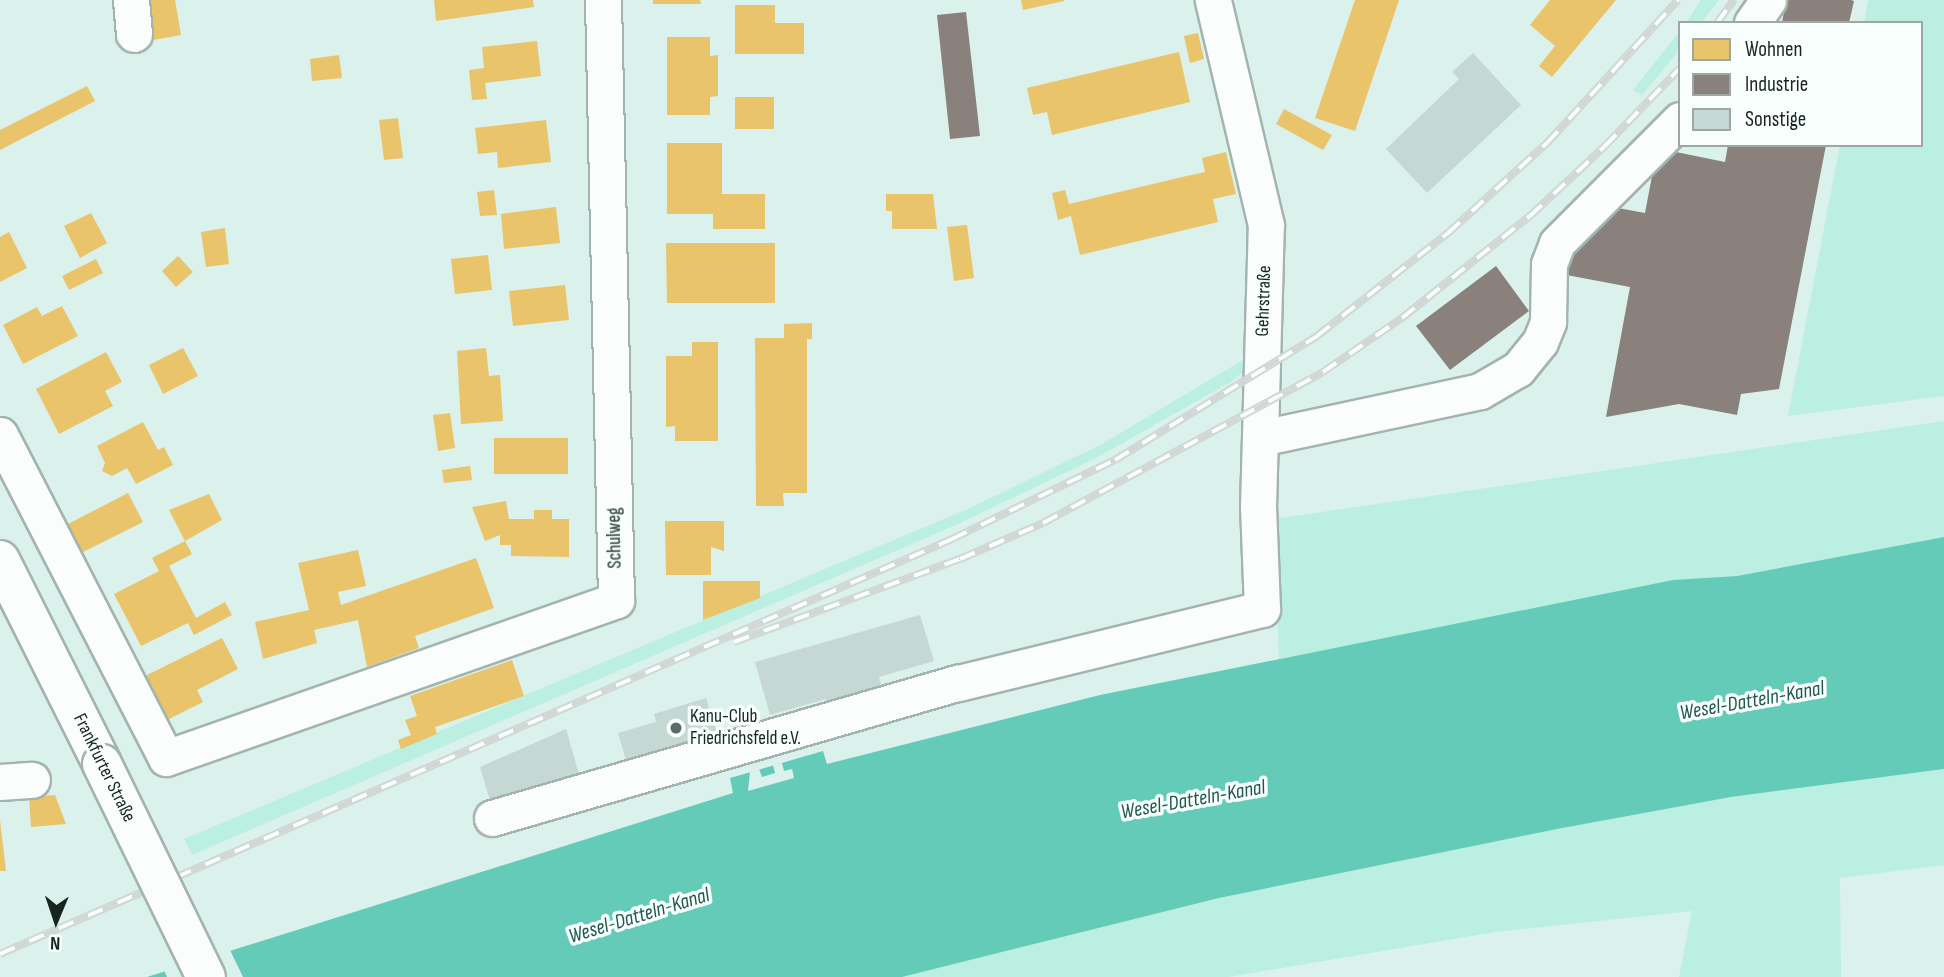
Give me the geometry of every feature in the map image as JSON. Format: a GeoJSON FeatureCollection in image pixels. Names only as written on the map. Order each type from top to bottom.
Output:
{"type":"FeatureCollection","features":[{"type":"Feature","properties":{"kind":"main road","name":"Frankfurter Straße"},"geometry":{"type":"LineString","coordinates":[[0,560],[206,977]]}},
{"type":"Feature","properties":{"kind":"street","name":"Schulweg"},"geometry":{"type":"LineString","coordinates":[[0,435],[166,758],[616,600],[603,0]]}},
{"type":"Feature","properties":{"kind":"street","name":"Gehrstraße"},"geometry":{"type":"LineString","coordinates":[[492,818],[958,683],[1262,609],[1258,507],[1266,225],[1213,0]]}},
{"type":"Feature","properties":{"kind":"street"},"geometry":{"type":"LineString","coordinates":[[1753,21],[1768,0]]}},
{"type":"Feature","properties":{"kind":"street"},"geometry":{"type":"LineString","coordinates":[[1261,438],[1480,391],[1518,369],[1540,342],[1548,322],[1549,264],[1557,243],[1678,122]]}},
{"type":"Feature","properties":{"kind":"shaded area"},"geometry":{"type":"Polygon","coordinates":[[[1701,0],[1719,0],[1703,21],[1687,21],[1701,0]]]}},
{"type":"Feature","properties":{"kind":"shaded area"},"geometry":{"type":"Polygon","coordinates":[[[1868,0],[1944,0],[1944,396],[1788,416],[1840,147],[1923,147],[1923,21],[1864,21],[1868,0]]]}},
{"type":"Feature","properties":{"kind":"shaded area"},"geometry":{"type":"Polygon","coordinates":[[[1678,34],[1677,53],[1642,95],[1633,90],[1678,34]]]}},
{"type":"Feature","properties":{"kind":"shaded area"},"geometry":{"type":"Polygon","coordinates":[[[1253,354],[1254,363],[1229,383],[1096,458],[958,524],[192,855],[184,839],[970,508],[1102,444],[1253,354]]]}},
{"type":"Feature","properties":{"kind":"shaded area"},"geometry":{"type":"Polygon","coordinates":[[[1944,421],[1944,537],[1737,576],[1673,580],[1279,659],[1274,519],[1944,421]]]}},
{"type":"Feature","properties":{"kind":"shaded area"},"geometry":{"type":"Polygon","coordinates":[[[1944,769],[1944,865],[1840,878],[1841,977],[1679,977],[1692,911],[1495,932],[1228,977],[902,977],[1219,898],[1557,829],[1731,797],[1944,769]]]}},
{"type":"Feature","properties":{"kind":"water","name":"Wesel-Datteln-Kanal"},"geometry":{"type":"Polygon","coordinates":[[[1944,537],[1944,769],[1731,797],[1557,829],[1219,898],[902,977],[147,977],[733,793],[730,778],[823,751],[827,764],[1100,695],[1673,580],[1737,576],[1944,537]]]}},
{"type":"Feature","properties":{"kind":"pier"},"geometry":{"type":"Polygon","coordinates":[[[782,763],[784,771],[792,769],[794,778],[748,791],[750,772],[759,769],[762,777],[775,773],[773,765],[782,763]]]}},
{"type":"Feature","properties":{"kind":"pier"},"geometry":{"type":"Polygon","coordinates":[[[229,948],[243,977],[167,977],[163,968],[229,948]]]}},
{"type":"Feature","properties":{"kind":"building: Wohnen"},"geometry":{"type":"Polygon","coordinates":[[[146,0],[175,0],[181,35],[154,40],[146,0]]]}},
{"type":"Feature","properties":{"kind":"building: Wohnen"},"geometry":{"type":"Polygon","coordinates":[[[434,0],[533,0],[534,7],[436,21],[434,0]]]}},
{"type":"Feature","properties":{"kind":"building: Wohnen"},"geometry":{"type":"Polygon","coordinates":[[[653,0],[700,0],[701,4],[653,4],[653,0]]]}},
{"type":"Feature","properties":{"kind":"building: Wohnen"},"geometry":{"type":"Polygon","coordinates":[[[1021,0],[1064,0],[1064,1],[1023,10],[1021,0]]]}},
{"type":"Feature","properties":{"kind":"building: Wohnen"},"geometry":{"type":"Polygon","coordinates":[[[1355,0],[1399,0],[1355,131],[1315,118],[1355,0]]]}},
{"type":"Feature","properties":{"kind":"building: Wohnen"},"geometry":{"type":"Polygon","coordinates":[[[1550,0],[1616,0],[1552,77],[1539,66],[1555,46],[1530,25],[1550,0]]]}},
{"type":"Feature","properties":{"kind":"building: Wohnen"},"geometry":{"type":"Polygon","coordinates":[[[735,5],[775,5],[775,23],[804,23],[804,54],[735,54],[735,5]]]}},
{"type":"Feature","properties":{"kind":"building: Wohnen"},"geometry":{"type":"Polygon","coordinates":[[[1198,33],[1204,59],[1190,63],[1184,36],[1198,33]]]}},
{"type":"Feature","properties":{"kind":"building: Wohnen"},"geometry":{"type":"Polygon","coordinates":[[[667,37],[710,37],[710,56],[718,55],[718,96],[710,97],[710,115],[667,115],[667,37]]]}},
{"type":"Feature","properties":{"kind":"building: Wohnen"},"geometry":{"type":"Polygon","coordinates":[[[537,41],[541,76],[485,83],[487,99],[472,100],[469,70],[484,68],[482,47],[537,41]]]}},
{"type":"Feature","properties":{"kind":"building: Wohnen"},"geometry":{"type":"Polygon","coordinates":[[[1179,52],[1190,102],[1052,135],[1047,112],[1033,115],[1027,88],[1179,52]]]}},
{"type":"Feature","properties":{"kind":"building: Wohnen"},"geometry":{"type":"Polygon","coordinates":[[[339,55],[342,78],[312,81],[310,59],[339,55]]]}},
{"type":"Feature","properties":{"kind":"building: Wohnen"},"geometry":{"type":"Polygon","coordinates":[[[87,86],[95,101],[0,150],[0,130],[87,86]]]}},
{"type":"Feature","properties":{"kind":"building: Wohnen"},"geometry":{"type":"Polygon","coordinates":[[[735,97],[774,97],[774,129],[735,129],[735,97]]]}},
{"type":"Feature","properties":{"kind":"building: Wohnen"},"geometry":{"type":"Polygon","coordinates":[[[1284,109],[1332,135],[1323,150],[1276,124],[1284,109]]]}},
{"type":"Feature","properties":{"kind":"building: Wohnen"},"geometry":{"type":"Polygon","coordinates":[[[398,118],[403,158],[384,160],[379,120],[398,118]]]}},
{"type":"Feature","properties":{"kind":"building: Wohnen"},"geometry":{"type":"Polygon","coordinates":[[[546,120],[551,162],[498,168],[497,152],[478,154],[475,128],[546,120]]]}},
{"type":"Feature","properties":{"kind":"building: Wohnen"},"geometry":{"type":"Polygon","coordinates":[[[667,143],[722,143],[722,194],[765,194],[765,229],[713,229],[713,214],[667,214],[667,143]]]}},
{"type":"Feature","properties":{"kind":"building: Wohnen"},"geometry":{"type":"Polygon","coordinates":[[[1226,152],[1236,194],[1213,199],[1218,222],[1080,255],[1071,216],[1058,220],[1052,193],[1065,190],[1069,204],[1205,172],[1202,158],[1226,152]]]}},
{"type":"Feature","properties":{"kind":"building: Wohnen"},"geometry":{"type":"Polygon","coordinates":[[[494,190],[497,215],[480,216],[477,192],[494,190]]]}},
{"type":"Feature","properties":{"kind":"building: Wohnen"},"geometry":{"type":"Polygon","coordinates":[[[886,194],[933,194],[937,229],[892,229],[892,211],[886,211],[886,194]]]}},
{"type":"Feature","properties":{"kind":"building: Wohnen"},"geometry":{"type":"Polygon","coordinates":[[[556,207],[560,243],[504,249],[501,214],[556,207]]]}},
{"type":"Feature","properties":{"kind":"building: Wohnen"},"geometry":{"type":"Polygon","coordinates":[[[91,213],[107,243],[80,258],[64,226],[91,213]]]}},
{"type":"Feature","properties":{"kind":"building: Wohnen"},"geometry":{"type":"Polygon","coordinates":[[[967,225],[974,278],[954,281],[947,227],[967,225]]]}},
{"type":"Feature","properties":{"kind":"building: Wohnen"},"geometry":{"type":"Polygon","coordinates":[[[225,228],[229,264],[206,267],[201,232],[225,228]]]}},
{"type":"Feature","properties":{"kind":"building: Wohnen"},"geometry":{"type":"Polygon","coordinates":[[[9,232],[27,268],[0,282],[0,237],[9,232]]]}},
{"type":"Feature","properties":{"kind":"building: Wohnen"},"geometry":{"type":"Polygon","coordinates":[[[666,243],[775,243],[775,303],[667,303],[666,243]]]}},
{"type":"Feature","properties":{"kind":"building: Wohnen"},"geometry":{"type":"Polygon","coordinates":[[[488,255],[492,290],[455,294],[451,259],[488,255]]]}},
{"type":"Feature","properties":{"kind":"building: Wohnen"},"geometry":{"type":"Polygon","coordinates":[[[178,256],[193,272],[176,287],[162,271],[178,256]]]}},
{"type":"Feature","properties":{"kind":"building: Wohnen"},"geometry":{"type":"Polygon","coordinates":[[[96,259],[103,273],[69,290],[62,276],[96,259]]]}},
{"type":"Feature","properties":{"kind":"building: Wohnen"},"geometry":{"type":"Polygon","coordinates":[[[565,285],[569,320],[513,326],[509,291],[565,285]]]}},
{"type":"Feature","properties":{"kind":"building: Wohnen"},"geometry":{"type":"Polygon","coordinates":[[[62,306],[78,336],[23,364],[3,325],[37,307],[42,316],[62,306]]]}},
{"type":"Feature","properties":{"kind":"building: Wohnen"},"geometry":{"type":"Polygon","coordinates":[[[812,323],[812,339],[807,339],[807,493],[783,493],[784,506],[756,506],[755,338],[784,338],[784,324],[812,323]]]}},
{"type":"Feature","properties":{"kind":"building: Wohnen"},"geometry":{"type":"Polygon","coordinates":[[[692,342],[718,342],[718,441],[675,441],[675,426],[666,427],[666,356],[692,356],[692,342]]]}},
{"type":"Feature","properties":{"kind":"building: Wohnen"},"geometry":{"type":"Polygon","coordinates":[[[183,348],[198,376],[163,394],[149,365],[183,348]]]}},
{"type":"Feature","properties":{"kind":"building: Wohnen"},"geometry":{"type":"Polygon","coordinates":[[[486,348],[489,376],[500,375],[503,421],[461,424],[457,351],[486,348]]]}},
{"type":"Feature","properties":{"kind":"building: Wohnen"},"geometry":{"type":"Polygon","coordinates":[[[106,352],[122,382],[105,391],[113,406],[59,434],[36,389],[106,352]]]}},
{"type":"Feature","properties":{"kind":"building: Wohnen"},"geometry":{"type":"Polygon","coordinates":[[[450,413],[455,448],[438,451],[433,415],[450,413]]]}},
{"type":"Feature","properties":{"kind":"building: Wohnen"},"geometry":{"type":"Polygon","coordinates":[[[143,422],[158,450],[164,447],[173,465],[136,484],[127,468],[112,476],[102,471],[105,463],[97,446],[143,422]]]}},
{"type":"Feature","properties":{"kind":"building: Wohnen"},"geometry":{"type":"Polygon","coordinates":[[[494,438],[568,438],[568,474],[494,474],[494,438]]]}},
{"type":"Feature","properties":{"kind":"building: Wohnen"},"geometry":{"type":"Polygon","coordinates":[[[470,466],[472,480],[444,483],[442,470],[470,466]]]}},
{"type":"Feature","properties":{"kind":"building: Wohnen"},"geometry":{"type":"Polygon","coordinates":[[[128,493],[143,522],[81,553],[66,525],[128,493]]]}},
{"type":"Feature","properties":{"kind":"building: Wohnen"},"geometry":{"type":"Polygon","coordinates":[[[209,494],[222,520],[185,541],[169,510],[209,494]]]}},
{"type":"Feature","properties":{"kind":"building: Wohnen"},"geometry":{"type":"Polygon","coordinates":[[[506,501],[509,519],[534,519],[534,510],[552,510],[552,519],[569,519],[569,557],[511,556],[511,545],[500,545],[500,535],[485,541],[472,507],[506,501]]]}},
{"type":"Feature","properties":{"kind":"building: Wohnen"},"geometry":{"type":"Polygon","coordinates":[[[665,521],[724,521],[724,551],[711,547],[711,575],[666,575],[665,521]]]}},
{"type":"Feature","properties":{"kind":"building: Wohnen"},"geometry":{"type":"Polygon","coordinates":[[[185,541],[192,554],[169,566],[196,618],[225,602],[232,615],[194,635],[188,623],[141,646],[114,594],[159,571],[152,558],[185,541]]]}},
{"type":"Feature","properties":{"kind":"building: Wohnen"},"geometry":{"type":"Polygon","coordinates":[[[358,550],[366,586],[338,592],[341,605],[476,558],[494,608],[415,636],[419,648],[367,667],[358,620],[314,630],[317,643],[263,659],[255,622],[309,610],[298,563],[358,550]]]}},
{"type":"Feature","properties":{"kind":"building: Wohnen"},"geometry":{"type":"Polygon","coordinates":[[[703,581],[760,581],[760,598],[703,620],[703,581]]]}},
{"type":"Feature","properties":{"kind":"building: Wohnen"},"geometry":{"type":"Polygon","coordinates":[[[222,638],[238,669],[197,690],[203,702],[167,720],[145,676],[222,638]]]}},
{"type":"Feature","properties":{"kind":"building: Wohnen"},"geometry":{"type":"Polygon","coordinates":[[[512,660],[524,696],[435,727],[437,734],[401,749],[398,740],[411,735],[405,720],[417,716],[410,696],[512,660]]]}},
{"type":"Feature","properties":{"kind":"building: Wohnen"},"geometry":{"type":"Polygon","coordinates":[[[55,795],[66,824],[31,827],[29,797],[55,795]]]}},
{"type":"Feature","properties":{"kind":"building: Wohnen"},"geometry":{"type":"Polygon","coordinates":[[[0,820],[6,871],[0,871],[0,820]]]}},
{"type":"Feature","properties":{"kind":"building: Industrie"},"geometry":{"type":"Polygon","coordinates":[[[1786,0],[1854,1],[1849,21],[1782,21],[1786,0]]]}},
{"type":"Feature","properties":{"kind":"building: Industrie"},"geometry":{"type":"Polygon","coordinates":[[[966,12],[980,136],[950,139],[937,15],[966,12]]]}},
{"type":"Feature","properties":{"kind":"building: Industrie"},"geometry":{"type":"Polygon","coordinates":[[[1728,147],[1826,147],[1779,389],[1741,394],[1737,415],[1679,404],[1606,417],[1630,287],[1556,273],[1607,206],[1645,213],[1652,176],[1671,151],[1725,162],[1728,147]]]}},
{"type":"Feature","properties":{"kind":"building: Industrie"},"geometry":{"type":"Polygon","coordinates":[[[1496,266],[1529,311],[1450,370],[1416,326],[1496,266]]]}},
{"type":"Feature","properties":{"kind":"building: Sonstige"},"geometry":{"type":"Polygon","coordinates":[[[1473,53],[1521,105],[1427,193],[1386,149],[1459,79],[1452,72],[1473,53]]]}},
{"type":"Feature","properties":{"kind":"building: Sonstige"},"geometry":{"type":"Polygon","coordinates":[[[920,615],[934,661],[879,677],[883,691],[828,706],[826,699],[770,715],[755,662],[920,615]]]}},
{"type":"Feature","properties":{"kind":"building: Sonstige","name":"Kanu-Club Friedrichsfeld e.V."},"geometry":{"type":"Polygon","coordinates":[[[706,698],[719,740],[628,767],[618,733],[656,722],[654,714],[706,698]]]}},
{"type":"Feature","properties":{"kind":"building: Sonstige"},"geometry":{"type":"Polygon","coordinates":[[[566,729],[581,781],[492,807],[480,767],[566,729]]]}},
{"type":"Feature","properties":{"kind":"railway"},"geometry":{"type":"LineString","coordinates":[[0,954],[952,539],[1115,460],[1317,336],[1448,233],[1547,143],[1678,0]]}},
{"type":"Feature","properties":{"kind":"railway"},"geometry":{"type":"LineString","coordinates":[[1718,21],[1734,0]]}},
{"type":"Feature","properties":{"kind":"railway"},"geometry":{"type":"LineString","coordinates":[[734,642],[960,559],[1043,523],[1323,372],[1402,318],[1530,216],[1605,146],[1678,70]]}},
{"type":"Feature","properties":{"kind":"place","name":"Kanu-Club Friedrichsfeld e.V."},"geometry":{"type":"Point","coordinates":[676,728]}}]}
